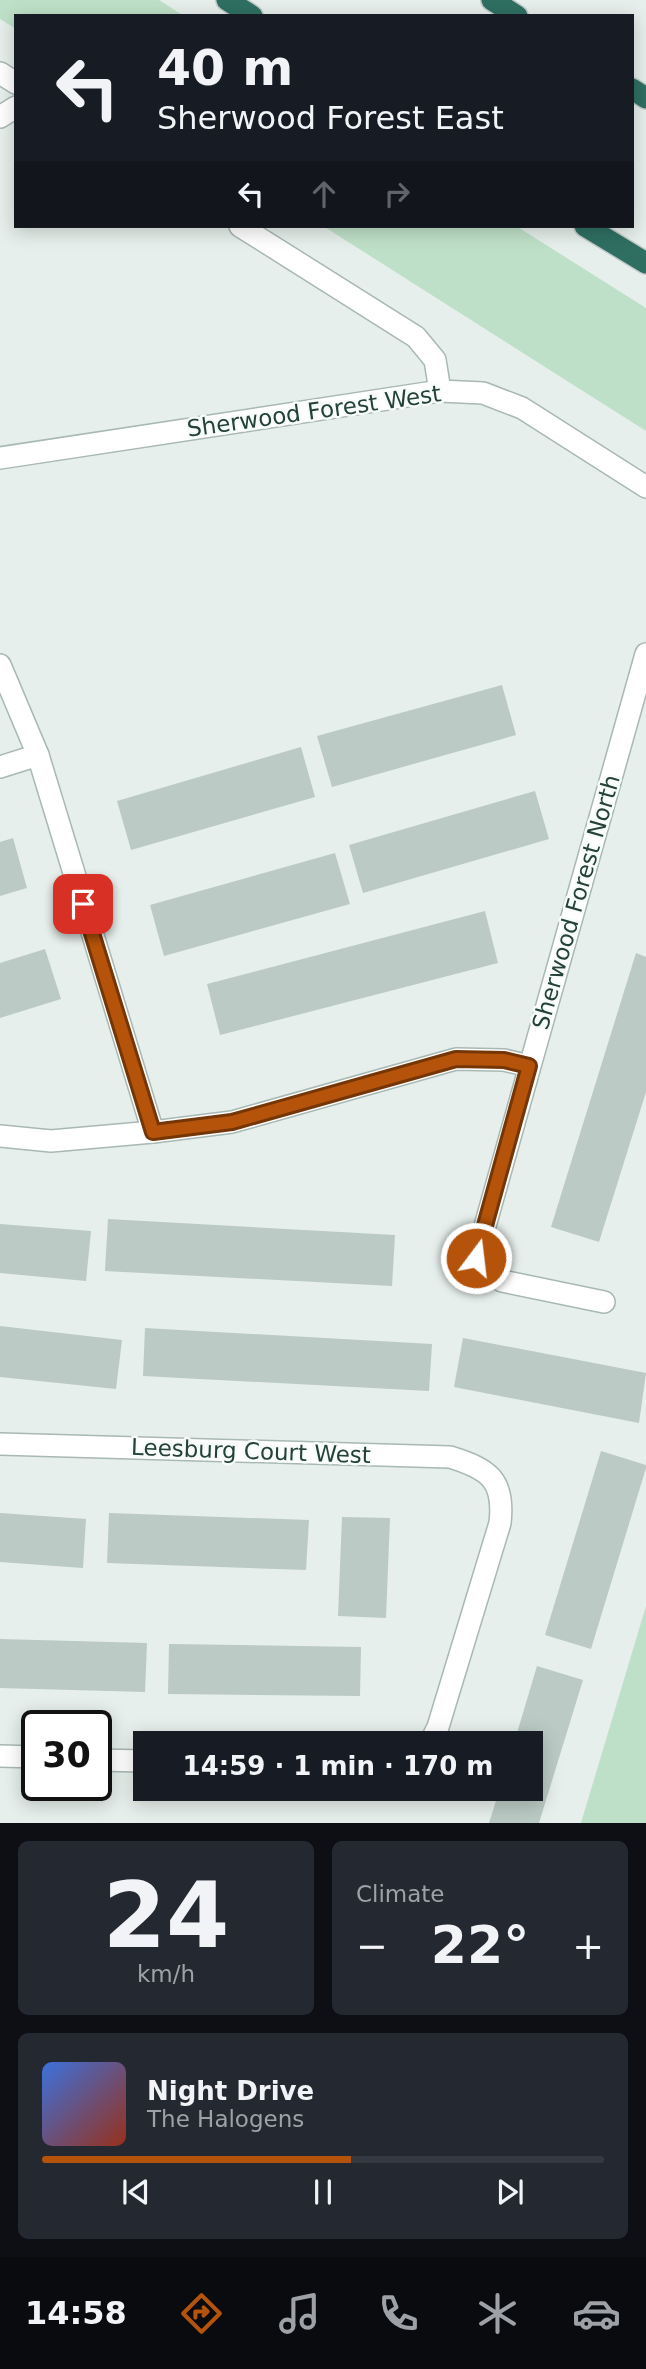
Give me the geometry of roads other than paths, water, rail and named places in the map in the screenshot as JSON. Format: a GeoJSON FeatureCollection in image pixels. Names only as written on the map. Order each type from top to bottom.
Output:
{"type":"FeatureCollection","features":[{"type":"Feature","properties":{"kind":"highway"},"geometry":{"type":"LineString","coordinates":[[227,0],[249,14]]}},
{"type":"Feature","properties":{"kind":"highway"},"geometry":{"type":"LineString","coordinates":[[492,0],[514,14]]}},
{"type":"Feature","properties":{"kind":"highway"},"geometry":{"type":"LineString","coordinates":[[589,228],[646,263]]}},
{"type":"Feature","properties":{"kind":"street"},"geometry":{"type":"LineString","coordinates":[[243,228],[416,337],[435,360],[440,391]]}},
{"type":"Feature","properties":{"kind":"street","name":"Sherwood Forest West"},"geometry":{"type":"LineString","coordinates":[[0,458],[440,391],[482,393],[522,408],[646,487]]}},
{"type":"Feature","properties":{"kind":"street","name":"Sherwood Forest North"},"geometry":{"type":"LineString","coordinates":[[604,1302],[502,1281],[476,1258],[646,654]]}},
{"type":"Feature","properties":{"kind":"street"},"geometry":{"type":"LineString","coordinates":[[0,665],[38,755],[153,1132]]}},
{"type":"Feature","properties":{"kind":"street"},"geometry":{"type":"LineString","coordinates":[[0,767],[38,755]]}},
{"type":"Feature","properties":{"kind":"street"},"geometry":{"type":"LineString","coordinates":[[0,1136],[51,1141],[232,1122],[456,1059],[504,1060],[529,1066]]}},
{"type":"Feature","properties":{"kind":"street","name":"Leesburg Court West"},"geometry":{"type":"LineString","coordinates":[[0,1444],[450,1457],[475,1464],[494,1481],[502,1502],[500,1523],[436,1731]]}},
{"type":"Feature","properties":{"kind":"street"},"geometry":{"type":"LineString","coordinates":[[0,1756],[21,1757]]}},
{"type":"Feature","properties":{"kind":"street"},"geometry":{"type":"LineString","coordinates":[[112,1760],[133,1761]]}}]}
